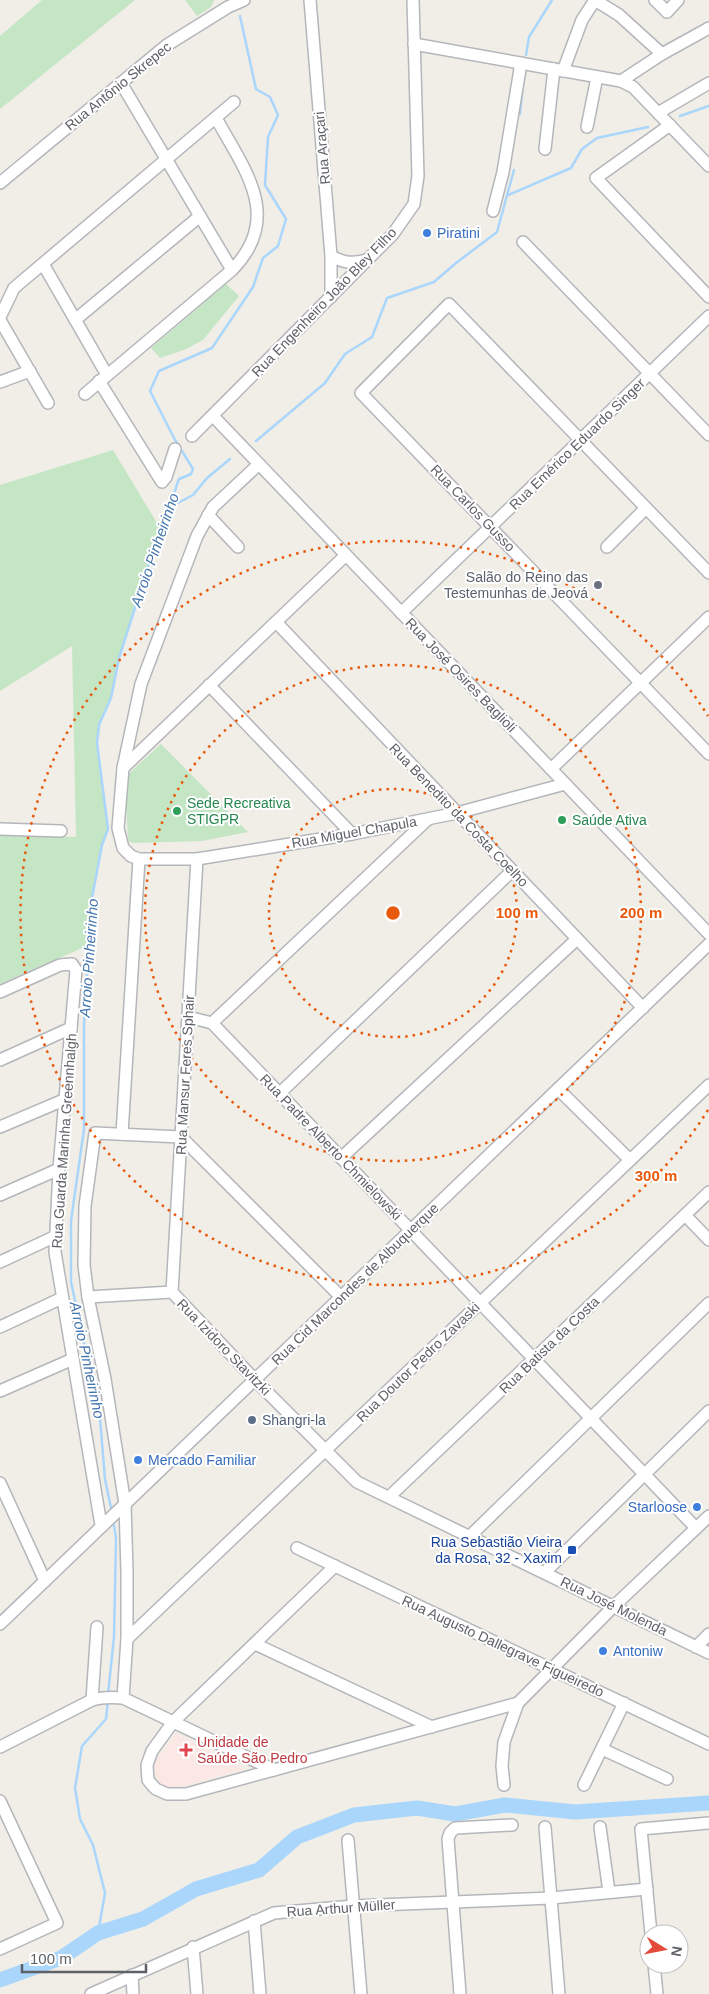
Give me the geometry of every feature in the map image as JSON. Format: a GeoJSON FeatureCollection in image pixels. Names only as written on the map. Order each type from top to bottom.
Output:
{"type":"FeatureCollection","features":[{"type":"Feature","properties":{"kind":"street","name":"Rua Antônio Skrepec"},"geometry":{"type":"LineString","coordinates":[[0,183],[167,45],[226,4],[244,0]]}},
{"type":"Feature","properties":{"kind":"street","name":"Rua Araçari"},"geometry":{"type":"LineString","coordinates":[[310,0],[331,256],[331,297]]}},
{"type":"Feature","properties":{"kind":"street","name":"Rua Engenheiro João Bley Filho"},"geometry":{"type":"LineString","coordinates":[[192,436],[393,234],[414,204],[418,176],[412,0]]}},
{"type":"Feature","properties":{"kind":"street"},"geometry":{"type":"LineString","coordinates":[[545,149],[558,70],[582,20],[595,0],[619,15],[662,54]]}},
{"type":"Feature","properties":{"kind":"street"},"geometry":{"type":"LineString","coordinates":[[655,0],[667,12],[678,0]]}},
{"type":"Feature","properties":{"kind":"street"},"geometry":{"type":"LineString","coordinates":[[621,81],[662,54],[709,28]]}},
{"type":"Feature","properties":{"kind":"street"},"geometry":{"type":"LineString","coordinates":[[414,44],[621,81],[633,87],[709,166]]}},
{"type":"Feature","properties":{"kind":"street"},"geometry":{"type":"LineString","coordinates":[[493,211],[503,172],[521,63]]}},
{"type":"Feature","properties":{"kind":"street"},"geometry":{"type":"LineString","coordinates":[[587,127],[597,77]]}},
{"type":"Feature","properties":{"kind":"street"},"geometry":{"type":"LineString","coordinates":[[121,83],[232,270]]}},
{"type":"Feature","properties":{"kind":"street"},"geometry":{"type":"LineString","coordinates":[[658,113],[709,83]]}},
{"type":"Feature","properties":{"kind":"street"},"geometry":{"type":"LineString","coordinates":[[48,403],[0,319],[14,288],[234,102]]}},
{"type":"Feature","properties":{"kind":"street"},"geometry":{"type":"LineString","coordinates":[[85,394],[232,270],[247,252],[254,236],[258,208],[256,194],[251,181],[216,118]]}},
{"type":"Feature","properties":{"kind":"street"},"geometry":{"type":"LineString","coordinates":[[670,125],[596,178],[709,297]]}},
{"type":"Feature","properties":{"kind":"street"},"geometry":{"type":"LineString","coordinates":[[75,320],[200,216]]}},
{"type":"Feature","properties":{"kind":"street"},"geometry":{"type":"LineString","coordinates":[[523,242],[709,435]]}},
{"type":"Feature","properties":{"kind":"street"},"geometry":{"type":"LineString","coordinates":[[331,256],[342,262],[349,263],[368,259]]}},
{"type":"Feature","properties":{"kind":"street"},"geometry":{"type":"LineString","coordinates":[[43,264],[75,320],[103,378],[162,482],[166,477],[175,450]]}},
{"type":"Feature","properties":{"kind":"street","name":"Rua Carlos Gusso"},"geometry":{"type":"LineString","coordinates":[[580,440],[449,304],[361,392],[709,754]]}},
{"type":"Feature","properties":{"kind":"street","name":"Rua Emérico Eduardo Singer"},"geometry":{"type":"LineString","coordinates":[[401,613],[709,316]]}},
{"type":"Feature","properties":{"kind":"street"},"geometry":{"type":"LineString","coordinates":[[0,382],[30,371]]}},
{"type":"Feature","properties":{"kind":"street","name":"Rua José Osires Baglioli"},"geometry":{"type":"LineString","coordinates":[[213,416],[709,934]]}},
{"type":"Feature","properties":{"kind":"street"},"geometry":{"type":"LineString","coordinates":[[580,440],[709,573]]}},
{"type":"Feature","properties":{"kind":"street"},"geometry":{"type":"LineString","coordinates":[[259,464],[214,507],[197,536],[141,684],[123,768],[118,828],[123,848],[131,856],[139,859],[122,1134],[181,1137],[341,1297]]}},
{"type":"Feature","properties":{"kind":"street"},"geometry":{"type":"LineString","coordinates":[[607,547],[646,508]]}},
{"type":"Feature","properties":{"kind":"street"},"geometry":{"type":"LineString","coordinates":[[208,515],[238,547]]}},
{"type":"Feature","properties":{"kind":"street"},"geometry":{"type":"LineString","coordinates":[[123,768],[346,555]]}},
{"type":"Feature","properties":{"kind":"street"},"geometry":{"type":"LineString","coordinates":[[551,769],[709,617]]}},
{"type":"Feature","properties":{"kind":"street","name":"Rua Benedito da Costa Coelho"},"geometry":{"type":"LineString","coordinates":[[276,622],[643,1008]]}},
{"type":"Feature","properties":{"kind":"street"},"geometry":{"type":"LineString","coordinates":[[209,685],[352,834]]}},
{"type":"Feature","properties":{"kind":"street","name":"Rua Miguel Chapula"},"geometry":{"type":"LineString","coordinates":[[139,859],[198,859],[352,834],[458,813],[565,784]]}},
{"type":"Feature","properties":{"kind":"street"},"geometry":{"type":"LineString","coordinates":[[188,1017],[212,1023],[428,819]]}},
{"type":"Feature","properties":{"kind":"street"},"geometry":{"type":"LineString","coordinates":[[0,829],[61,831]]}},
{"type":"Feature","properties":{"kind":"street","name":"Rua Mansur Feres Sphair"},"geometry":{"type":"LineString","coordinates":[[172,1292],[198,859]]}},
{"type":"Feature","properties":{"kind":"street"},"geometry":{"type":"LineString","coordinates":[[280,1093],[512,871]]}},
{"type":"Feature","properties":{"kind":"street"},"geometry":{"type":"LineString","coordinates":[[341,1158],[577,939]]}},
{"type":"Feature","properties":{"kind":"street","name":"Rua Cid Marcondes de Albuquerque"},"geometry":{"type":"LineString","coordinates":[[0,1624],[709,944]]}},
{"type":"Feature","properties":{"kind":"street","name":"Rua Guarda Marinha Greennhalgh"},"geometry":{"type":"LineString","coordinates":[[0,992],[60,965],[72,964],[76,970],[59,1169],[55,1252],[103,1524]]}},
{"type":"Feature","properties":{"kind":"street","name":"Rua Padre Alberto Chmielowski"},"geometry":{"type":"LineString","coordinates":[[212,1023],[696,1528]]}},
{"type":"Feature","properties":{"kind":"street"},"geometry":{"type":"LineString","coordinates":[[0,1060],[71,1028]]}},
{"type":"Feature","properties":{"kind":"street","name":"Rua Doutor Pedro Zavaski"},"geometry":{"type":"LineString","coordinates":[[127,1639],[709,1084]]}},
{"type":"Feature","properties":{"kind":"street"},"geometry":{"type":"LineString","coordinates":[[558,1089],[630,1160]]}},
{"type":"Feature","properties":{"kind":"street"},"geometry":{"type":"LineString","coordinates":[[0,1127],[66,1099]]}},
{"type":"Feature","properties":{"kind":"street","name":"Rua Guarda Marinha Greennhalgh"},"geometry":{"type":"LineString","coordinates":[[119,1698],[127,1639],[127,1572],[122,1507],[105,1379],[88,1297],[84,1265],[85,1206],[95,1133],[122,1134]]}},
{"type":"Feature","properties":{"kind":"street"},"geometry":{"type":"LineString","coordinates":[[0,1195],[59,1169]]}},
{"type":"Feature","properties":{"kind":"street","name":"Rua Batista da Costa"},"geometry":{"type":"LineString","coordinates":[[389,1497],[709,1192]]}},
{"type":"Feature","properties":{"kind":"street"},"geometry":{"type":"LineString","coordinates":[[685,1215],[709,1240]]}},
{"type":"Feature","properties":{"kind":"street"},"geometry":{"type":"LineString","coordinates":[[0,1262],[56,1236]]}},
{"type":"Feature","properties":{"kind":"street","name":"Rua Izidoro Stavitzki"},"geometry":{"type":"LineString","coordinates":[[88,1297],[172,1292],[255,1380],[357,1482]]}},
{"type":"Feature","properties":{"kind":"street"},"geometry":{"type":"LineString","coordinates":[[0,1326],[62,1298]]}},
{"type":"Feature","properties":{"kind":"street"},"geometry":{"type":"LineString","coordinates":[[470,1536],[709,1303]]}},
{"type":"Feature","properties":{"kind":"street"},"geometry":{"type":"LineString","coordinates":[[0,1391],[73,1359]]}},
{"type":"Feature","properties":{"kind":"street"},"geometry":{"type":"LineString","coordinates":[[545,1572],[709,1411]]}},
{"type":"Feature","properties":{"kind":"street","name":"Rua José Molenda"},"geometry":{"type":"LineString","coordinates":[[357,1482],[709,1653]]}},
{"type":"Feature","properties":{"kind":"street"},"geometry":{"type":"LineString","coordinates":[[0,1483],[45,1580]]}},
{"type":"Feature","properties":{"kind":"street"},"geometry":{"type":"LineString","coordinates":[[504,1785],[502,1766],[504,1742],[518,1703],[614,1606],[709,1516]]}},
{"type":"Feature","properties":{"kind":"street","name":"Rua Augusto Dallegrave Figueiredo"},"geometry":{"type":"LineString","coordinates":[[297,1548],[709,1744]]}},
{"type":"Feature","properties":{"kind":"street"},"geometry":{"type":"LineString","coordinates":[[335,1566],[173,1722],[152,1751],[146,1765],[148,1780],[156,1790],[173,1795],[186,1794],[518,1703]]}},
{"type":"Feature","properties":{"kind":"street"},"geometry":{"type":"LineString","coordinates":[[96,1699],[97,1628]]}},
{"type":"Feature","properties":{"kind":"street"},"geometry":{"type":"LineString","coordinates":[[696,1646],[709,1634]]}},
{"type":"Feature","properties":{"kind":"street"},"geometry":{"type":"LineString","coordinates":[[255,1644],[432,1727]]}},
{"type":"Feature","properties":{"kind":"street"},"geometry":{"type":"LineString","coordinates":[[0,1747],[96,1699],[119,1698],[274,1770]]}},
{"type":"Feature","properties":{"kind":"street"},"geometry":{"type":"LineString","coordinates":[[584,1785],[624,1703]]}},
{"type":"Feature","properties":{"kind":"street"},"geometry":{"type":"LineString","coordinates":[[602,1749],[667,1779]]}},
{"type":"Feature","properties":{"kind":"street"},"geometry":{"type":"LineString","coordinates":[[0,1801],[57,1923],[0,1949]]}},
{"type":"Feature","properties":{"kind":"street"},"geometry":{"type":"LineString","coordinates":[[650,1924],[642,1829],[709,1823]]}},
{"type":"Feature","properties":{"kind":"street"},"geometry":{"type":"LineString","coordinates":[[460,1994],[448,1839],[450,1833],[455,1828],[512,1825]]}},
{"type":"Feature","properties":{"kind":"street"},"geometry":{"type":"LineString","coordinates":[[544,1827],[559,1994]]}},
{"type":"Feature","properties":{"kind":"street"},"geometry":{"type":"LineString","coordinates":[[600,1827],[609,1892]]}},
{"type":"Feature","properties":{"kind":"street"},"geometry":{"type":"LineString","coordinates":[[348,1840],[361,1994]]}},
{"type":"Feature","properties":{"kind":"street","name":"Rua Arthur Müller"},"geometry":{"type":"LineString","coordinates":[[91,1994],[193,1947],[274,1913],[353,1906],[551,1898],[647,1889]]}},
{"type":"Feature","properties":{"kind":"street"},"geometry":{"type":"LineString","coordinates":[[254,1921],[260,1994]]}},
{"type":"Feature","properties":{"kind":"street"},"geometry":{"type":"LineString","coordinates":[[193,1947],[197,1994]]}},
{"type":"Feature","properties":{"kind":"street"},"geometry":{"type":"LineString","coordinates":[[655,1974],[656,1994]]}},
{"type":"Feature","properties":{"kind":"street"},"geometry":{"type":"LineString","coordinates":[[132,1975],[133,1994]]}},
{"type":"Feature","properties":{"kind":"shaded area","name":"Unidade de Saúde São Pedro"},"geometry":{"type":"Polygon","coordinates":[[[176,1733],[244,1769],[173,1789],[167,1787],[159,1782],[152,1767],[176,1733]]]}},
{"type":"Feature","properties":{"kind":"green space"},"geometry":{"type":"Polygon","coordinates":[[[42,0],[135,0],[0,109],[0,36],[42,0]]]}},
{"type":"Feature","properties":{"kind":"green space"},"geometry":{"type":"Polygon","coordinates":[[[185,0],[214,0],[211,7],[197,16],[185,0]]]}},
{"type":"Feature","properties":{"kind":"green space"},"geometry":{"type":"Polygon","coordinates":[[[226,284],[239,296],[203,340],[186,349],[160,358],[151,348],[226,284]]]}},
{"type":"Feature","properties":{"kind":"green space"},"geometry":{"type":"Polygon","coordinates":[[[113,450],[160,528],[119,658],[111,698],[99,725],[97,743],[108,829],[102,845],[91,903],[89,945],[0,984],[0,835],[76,837],[72,646],[0,691],[0,485],[113,450]]]}},
{"type":"Feature","properties":{"kind":"green space","name":"Sede Recreativa STIGPR"},"geometry":{"type":"Polygon","coordinates":[[[161,744],[248,832],[202,841],[132,843],[128,840],[125,777],[161,744]]]}},
{"type":"Feature","properties":{"kind":"waterway"},"geometry":{"type":"LineString","coordinates":[[526,55],[529,37],[552,0]]}},
{"type":"Feature","properties":{"kind":"waterway","name":"Arroio Pinheirinho"},"geometry":{"type":"LineString","coordinates":[[112,1513],[105,1479],[100,1418],[71,1282],[71,1221],[84,1129],[84,1025],[91,903],[102,845],[108,829],[97,743],[99,725],[111,698],[119,658],[165,514],[172,502],[179,479],[191,474],[193,469],[174,438],[150,391],[159,371],[212,348],[253,287],[263,258],[278,246],[286,219],[265,185],[268,137],[278,115],[270,97],[256,89],[240,16]]}},
{"type":"Feature","properties":{"kind":"waterway"},"geometry":{"type":"LineString","coordinates":[[520,114],[523,83]]}},
{"type":"Feature","properties":{"kind":"waterway"},"geometry":{"type":"LineString","coordinates":[[680,116],[709,106]]}},
{"type":"Feature","properties":{"kind":"waterway"},"geometry":{"type":"LineString","coordinates":[[508,195],[571,168],[582,149],[597,138],[648,127]]}},
{"type":"Feature","properties":{"kind":"waterway"},"geometry":{"type":"LineString","coordinates":[[256,441],[325,383],[345,354],[372,337],[387,298],[434,282],[497,232],[514,170]]}},
{"type":"Feature","properties":{"kind":"waterway"},"geometry":{"type":"LineString","coordinates":[[172,506],[193,495],[207,478],[230,459]]}},
{"type":"Feature","properties":{"kind":"waterway","name":"Arroio Pinheirinho"},"geometry":{"type":"LineString","coordinates":[[108,1694],[114,1637],[116,1538],[113,1520]]}},
{"type":"Feature","properties":{"kind":"waterway","name":"Arroio Pinheirinho"},"geometry":{"type":"LineString","coordinates":[[98,1933],[105,1893],[93,1845],[80,1819],[75,1788],[82,1746],[106,1719],[108,1700]]}},
{"type":"Feature","properties":{"kind":"waterway"},"geometry":{"type":"LineString","coordinates":[[0,1980],[61,1958],[98,1933],[143,1919],[196,1889],[259,1870],[297,1837],[354,1815],[417,1808],[455,1814],[505,1805],[575,1812],[709,1803]]}},
{"type":"Feature","properties":{"kind":"place","name":"Piratini"},"geometry":{"type":"Point","coordinates":[427,233]}},
{"type":"Feature","properties":{"kind":"place","name":"Salão do Reino das Testemunhas de Jeová"},"geometry":{"type":"Point","coordinates":[598,585]}},
{"type":"Feature","properties":{"kind":"place","name":"Sede Recreativa STIGPR"},"geometry":{"type":"Point","coordinates":[177,811]}},
{"type":"Feature","properties":{"kind":"place","name":"Saúde Ativa"},"geometry":{"type":"Point","coordinates":[562,820]}},
{"type":"Feature","properties":{"kind":"place","name":"Shangri-la"},"geometry":{"type":"Point","coordinates":[252,1420]}},
{"type":"Feature","properties":{"kind":"place","name":"Mercado Familiar"},"geometry":{"type":"Point","coordinates":[138,1460]}},
{"type":"Feature","properties":{"kind":"place","name":"Starloose"},"geometry":{"type":"Point","coordinates":[697,1507]}},
{"type":"Feature","properties":{"kind":"place","name":"Rua Sebastião Vieira da Rosa, 32 - Xaxim"},"geometry":{"type":"Point","coordinates":[572,1550]}},
{"type":"Feature","properties":{"kind":"place","name":"Antoniw"},"geometry":{"type":"Point","coordinates":[603,1651]}},
{"type":"Feature","properties":{"kind":"place","name":"Unidade de Saúde São Pedro"},"geometry":{"type":"Point","coordinates":[186,1750]}}]}
